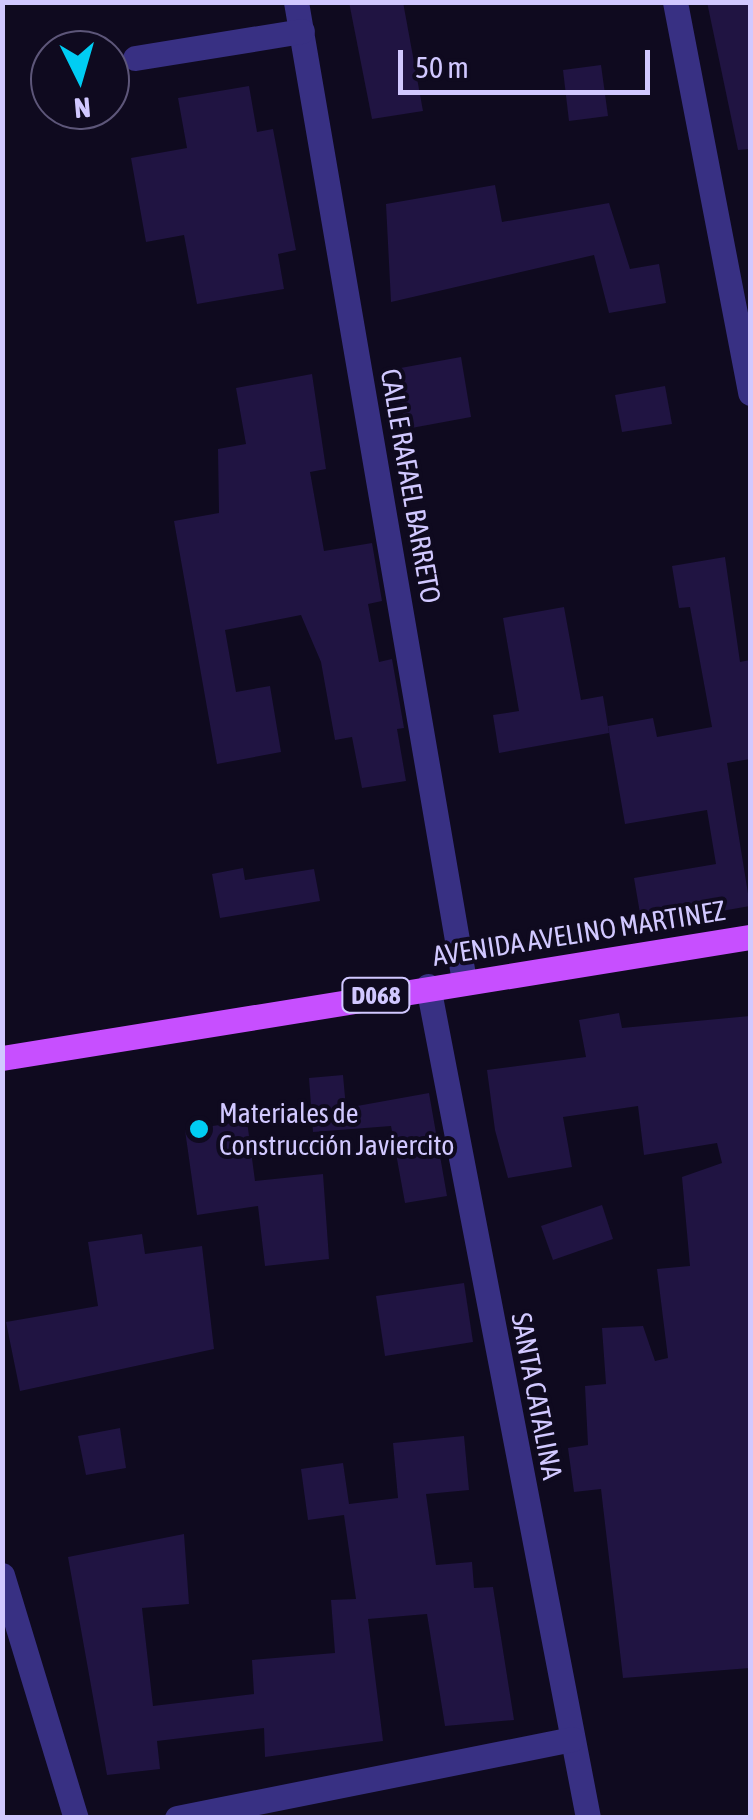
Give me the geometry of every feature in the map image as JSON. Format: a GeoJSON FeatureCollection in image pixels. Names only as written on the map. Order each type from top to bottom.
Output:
{"type":"FeatureCollection","features":[{"type":"Feature","properties":{"kind":"main road","name":"AVENIDA AVELINO MARTINEZ"},"geometry":{"type":"LineString","coordinates":[[2,1058],[428,986],[750,937]]}},
{"type":"Feature","properties":{"kind":"street","name":"CALLE RAFAEL BARRETO"},"geometry":{"type":"LineString","coordinates":[[296,2],[464,981]]}},
{"type":"Feature","properties":{"kind":"street"},"geometry":{"type":"LineString","coordinates":[[675,2],[750,393]]}},
{"type":"Feature","properties":{"kind":"street"},"geometry":{"type":"LineString","coordinates":[[136,58],[302,30]]}},
{"type":"Feature","properties":{"kind":"street","name":"SANTA CATALINA"},"geometry":{"type":"LineString","coordinates":[[428,986],[588,1818]]}},
{"type":"Feature","properties":{"kind":"street"},"geometry":{"type":"LineString","coordinates":[[2,1574],[76,1818]]}},
{"type":"Feature","properties":{"kind":"street"},"geometry":{"type":"LineString","coordinates":[[177,1818],[572,1739]]}},
{"type":"Feature","properties":{"kind":"building"},"geometry":{"type":"Polygon","coordinates":[[[349,2],[403,2],[423,111],[372,119],[349,2]]]}},
{"type":"Feature","properties":{"kind":"building"},"geometry":{"type":"Polygon","coordinates":[[[707,2],[750,2],[750,149],[738,150],[707,2]]]}},
{"type":"Feature","properties":{"kind":"building"},"geometry":{"type":"Polygon","coordinates":[[[601,65],[608,116],[569,121],[563,70],[601,65]]]}},
{"type":"Feature","properties":{"kind":"building"},"geometry":{"type":"Polygon","coordinates":[[[249,86],[257,132],[273,129],[296,250],[278,254],[284,289],[197,304],[184,235],[146,242],[131,158],[187,148],[178,98],[249,86]]]}},
{"type":"Feature","properties":{"kind":"building"},"geometry":{"type":"Polygon","coordinates":[[[495,185],[502,222],[609,203],[630,269],[659,264],[666,303],[609,313],[594,255],[391,302],[386,204],[495,185]]]}},
{"type":"Feature","properties":{"kind":"building"},"geometry":{"type":"Polygon","coordinates":[[[461,357],[471,417],[406,429],[395,369],[461,357]]]}},
{"type":"Feature","properties":{"kind":"building"},"geometry":{"type":"Polygon","coordinates":[[[312,374],[326,469],[310,472],[324,551],[372,543],[382,601],[368,604],[379,662],[392,659],[404,728],[397,729],[406,781],[362,788],[352,737],[335,740],[321,662],[301,615],[225,630],[236,692],[270,686],[281,752],[217,764],[174,521],[219,513],[218,449],[246,444],[236,388],[312,374]]]}},
{"type":"Feature","properties":{"kind":"building"},"geometry":{"type":"Polygon","coordinates":[[[665,386],[672,424],[622,432],[615,395],[665,386]]]}},
{"type":"Feature","properties":{"kind":"building"},"geometry":{"type":"Polygon","coordinates":[[[725,557],[740,662],[750,660],[750,759],[727,763],[750,906],[642,925],[634,878],[716,864],[707,810],[625,824],[608,726],[653,718],[657,737],[712,727],[690,607],[679,608],[672,566],[725,557]]]}},
{"type":"Feature","properties":{"kind":"building"},"geometry":{"type":"Polygon","coordinates":[[[564,607],[581,700],[603,696],[609,733],[499,753],[493,715],[519,711],[503,618],[564,607]]]}},
{"type":"Feature","properties":{"kind":"building"},"geometry":{"type":"Polygon","coordinates":[[[243,868],[245,880],[314,869],[320,901],[220,918],[212,874],[243,868]]]}},
{"type":"Feature","properties":{"kind":"building"},"geometry":{"type":"Polygon","coordinates":[[[619,1013],[622,1028],[750,1016],[750,1668],[623,1678],[601,1489],[574,1492],[568,1448],[588,1445],[585,1386],[606,1384],[602,1328],[643,1326],[655,1361],[668,1358],[657,1269],[690,1266],[682,1177],[722,1163],[717,1143],[644,1155],[638,1106],[563,1117],[572,1167],[508,1178],[495,1130],[487,1070],[586,1057],[579,1020],[619,1013]]]}},
{"type":"Feature","properties":{"kind":"building"},"geometry":{"type":"Polygon","coordinates":[[[343,1075],[346,1108],[429,1093],[447,1196],[405,1203],[391,1126],[313,1132],[309,1078],[343,1075]]]}},
{"type":"Feature","properties":{"kind":"building"},"geometry":{"type":"Polygon","coordinates":[[[247,1121],[255,1181],[323,1174],[329,1259],[265,1266],[258,1206],[197,1215],[185,1130],[247,1121]]]}},
{"type":"Feature","properties":{"kind":"building"},"geometry":{"type":"Polygon","coordinates":[[[602,1205],[613,1239],[553,1260],[541,1226],[602,1205]]]}},
{"type":"Feature","properties":{"kind":"building"},"geometry":{"type":"Polygon","coordinates":[[[142,1234],[145,1254],[202,1246],[214,1349],[20,1391],[6,1322],[98,1306],[88,1242],[142,1234]]]}},
{"type":"Feature","properties":{"kind":"building"},"geometry":{"type":"Polygon","coordinates":[[[464,1283],[473,1342],[385,1356],[376,1296],[464,1283]]]}},
{"type":"Feature","properties":{"kind":"building"},"geometry":{"type":"Polygon","coordinates":[[[120,1428],[126,1468],[86,1475],[78,1436],[120,1428]]]}},
{"type":"Feature","properties":{"kind":"building"},"geometry":{"type":"Polygon","coordinates":[[[464,1436],[469,1490],[426,1494],[436,1565],[472,1562],[474,1588],[493,1587],[514,1720],[445,1726],[427,1614],[368,1619],[383,1741],[265,1757],[264,1728],[157,1741],[160,1769],[107,1775],[68,1557],[184,1534],[189,1604],[142,1608],[153,1706],[254,1694],[252,1660],[335,1653],[331,1600],[356,1599],[344,1515],[308,1520],[301,1469],[343,1463],[349,1504],[398,1498],[393,1443],[464,1436]]]}},
{"type":"Feature","properties":{"kind":"place","name":"Materiales de Construcción Javiercito"},"geometry":{"type":"Point","coordinates":[199,1129]}}]}
